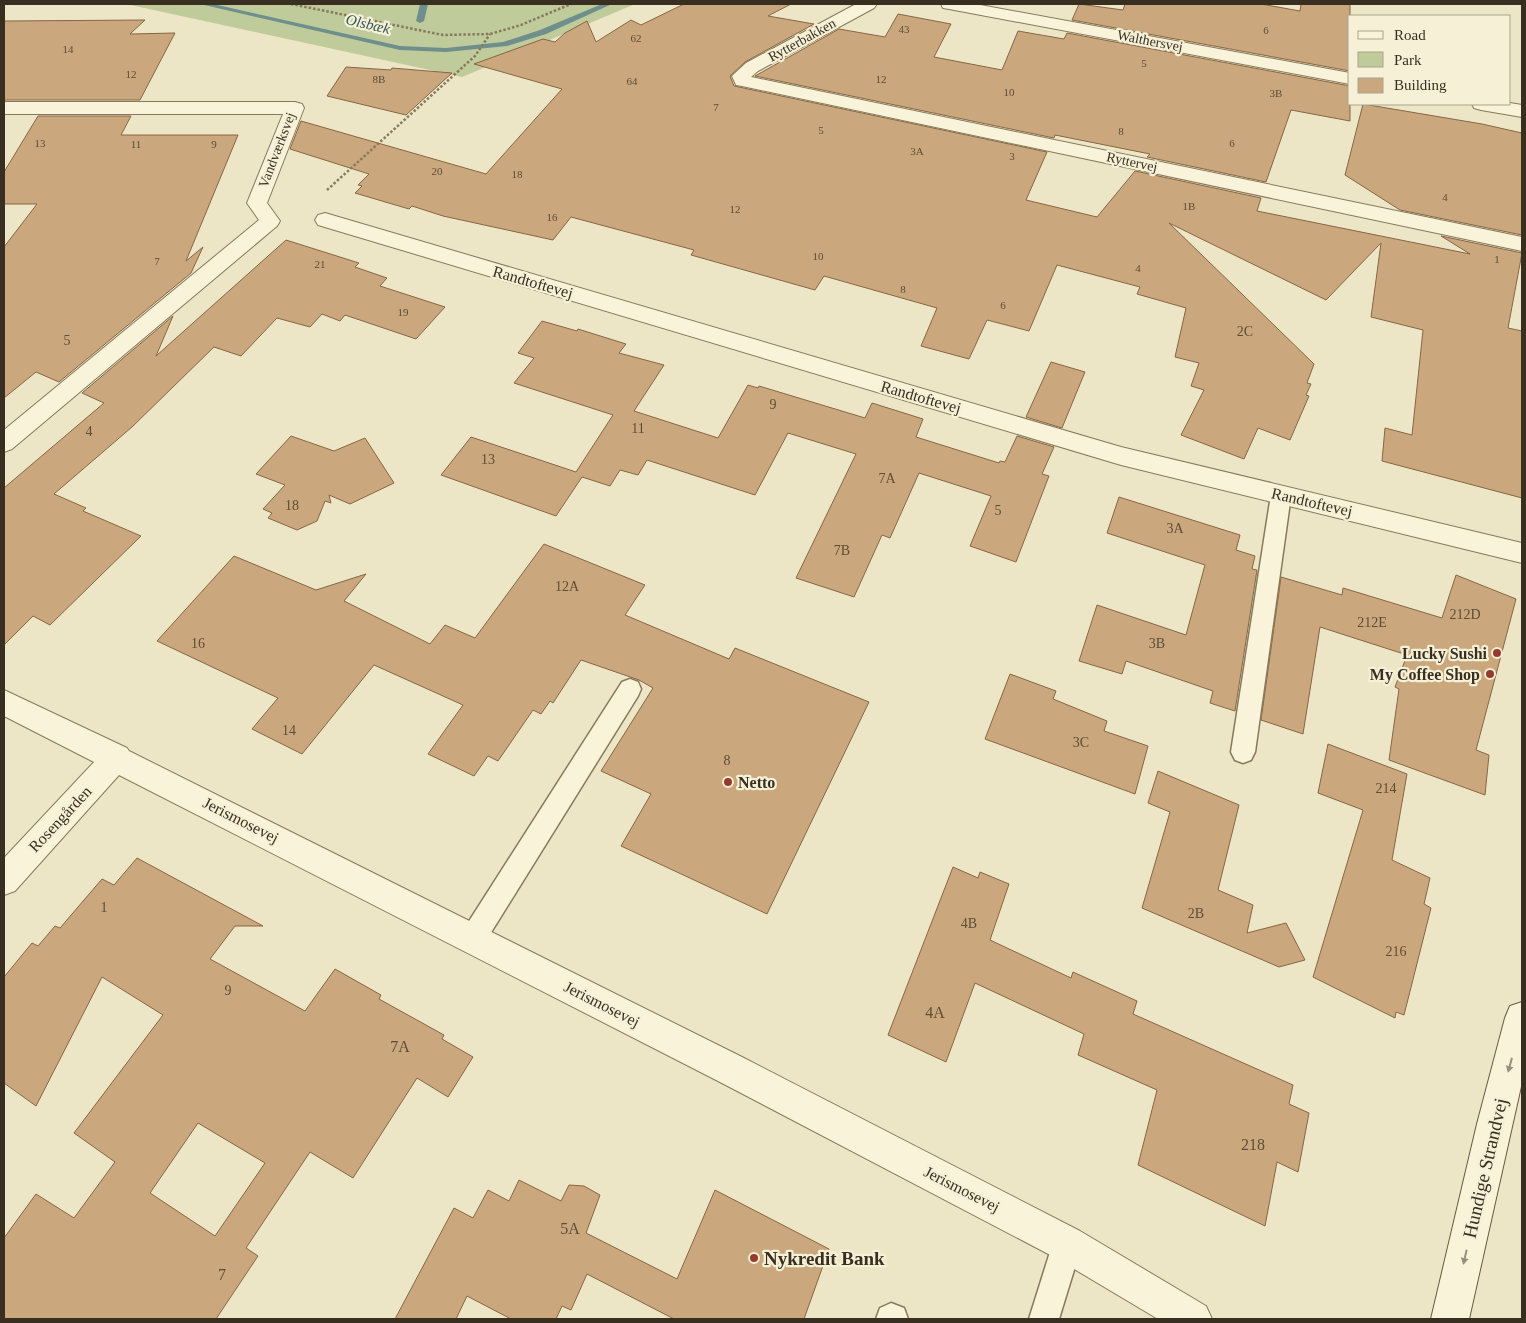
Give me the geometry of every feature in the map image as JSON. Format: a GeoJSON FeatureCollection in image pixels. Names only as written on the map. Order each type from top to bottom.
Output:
{"type":"FeatureCollection","features":[{"type":"Feature","properties":{"kind":"street","name":"Rytterbakken"},"geometry":{"type":"LineString","coordinates":[[742,81],[741,76],[752,67],[868,4]]}},
{"type":"Feature","properties":{"kind":"street","name":"Walthersvej"},"geometry":{"type":"LineString","coordinates":[[950,4],[1348,79]]}},
{"type":"Feature","properties":{"kind":"street","name":"Ryttervej"},"geometry":{"type":"LineString","coordinates":[[742,81],[1522,244]]}},
{"type":"Feature","properties":{"kind":"street"},"geometry":{"type":"LineString","coordinates":[[1486,105],[1522,112]]}},
{"type":"Feature","properties":{"kind":"street","name":"Vandværksvej"},"geometry":{"type":"LineString","coordinates":[[4,108],[295,108],[257,202],[270,221]]}},
{"type":"Feature","properties":{"kind":"street","name":"Randtoftevej"},"geometry":{"type":"LineString","coordinates":[[325,220],[1121,456],[1522,553]]}},
{"type":"Feature","properties":{"kind":"street"},"geometry":{"type":"LineString","coordinates":[[4,443],[270,221]]}},
{"type":"Feature","properties":{"kind":"street","name":"Jerismosevej"},"geometry":{"type":"LineString","coordinates":[[4,702],[117,757],[473,938],[1067,1244],[1193,1319]]}},
{"type":"Feature","properties":{"kind":"street","name":"Rosengården"},"geometry":{"type":"LineString","coordinates":[[4,880],[117,757]]}},
{"type":"Feature","properties":{"kind":"street","name":"Hundige Strandvej"},"geometry":{"type":"LineString","coordinates":[[1450,1319],[1494,1124],[1522,1018]]}},
{"type":"Feature","properties":{"kind":"lane"},"geometry":{"type":"LineString","coordinates":[[1243,752],[1281,495]]}},
{"type":"Feature","properties":{"kind":"lane"},"geometry":{"type":"LineString","coordinates":[[473,938],[630,689]]}},
{"type":"Feature","properties":{"kind":"lane"},"geometry":{"type":"LineString","coordinates":[[1044,1319],[1067,1244]]}},
{"type":"Feature","properties":{"kind":"path"},"geometry":{"type":"LineString","coordinates":[[291,4],[442,35],[490,34],[519,25],[571,4]]}},
{"type":"Feature","properties":{"kind":"path"},"geometry":{"type":"LineString","coordinates":[[270,221],[290,213],[329,189],[475,56],[490,34]]}},
{"type":"Feature","properties":{"kind":"green space"},"geometry":{"type":"Polygon","coordinates":[[[126,4],[635,4],[462,77],[126,4]]]}},
{"type":"Feature","properties":{"kind":"building"},"geometry":{"type":"Polygon","coordinates":[[[684,4],[791,4],[768,16],[814,24],[745,62],[730,76],[734,86],[1047,152],[1026,200],[1097,217],[1135,171],[1261,198],[1257,211],[1470,254],[1441,236],[1522,253],[1508,328],[1522,331],[1522,498],[1382,461],[1385,428],[1412,435],[1423,330],[1371,317],[1381,243],[1326,300],[1169,223],[1314,364],[1307,383],[1311,384],[1306,395],[1309,396],[1290,440],[1258,428],[1244,459],[1181,435],[1204,390],[1191,386],[1199,363],[1175,357],[1186,308],[1137,294],[1140,287],[1057,265],[1029,331],[987,320],[969,359],[921,346],[937,308],[824,276],[815,290],[691,255],[694,250],[571,217],[553,240],[443,216],[412,206],[409,209],[355,193],[362,186],[358,185],[369,174],[290,149],[301,121],[486,174],[562,89],[474,64],[543,39],[555,42],[565,33],[587,21],[596,42],[631,20],[641,25],[684,4]]]}},
{"type":"Feature","properties":{"kind":"building"},"geometry":{"type":"Polygon","coordinates":[[[1079,4],[1123,10],[1125,4],[1261,4],[1300,11],[1301,4],[1350,4],[1350,15],[1348,15],[1348,71],[1072,20],[1079,4]]]}},
{"type":"Feature","properties":{"kind":"building"},"geometry":{"type":"Polygon","coordinates":[[[898,14],[951,24],[934,57],[1002,70],[1018,31],[1064,39],[1067,33],[1348,86],[1350,121],[1291,110],[1266,182],[1147,157],[1150,154],[1055,135],[1054,138],[755,76],[839,29],[885,37],[898,14]]]}},
{"type":"Feature","properties":{"kind":"building"},"geometry":{"type":"Polygon","coordinates":[[[145,20],[130,34],[175,33],[140,100],[4,100],[4,21],[145,20]]]}},
{"type":"Feature","properties":{"kind":"building"},"geometry":{"type":"Polygon","coordinates":[[[346,67],[391,70],[392,68],[452,73],[406,115],[327,96],[346,67]]]}},
{"type":"Feature","properties":{"kind":"building"},"geometry":{"type":"Polygon","coordinates":[[[1363,105],[1482,124],[1522,133],[1522,235],[1400,210],[1345,175],[1363,105]]]}},
{"type":"Feature","properties":{"kind":"building"},"geometry":{"type":"Polygon","coordinates":[[[38,116],[131,116],[121,135],[238,135],[186,261],[203,247],[191,273],[59,382],[36,372],[4,398],[4,247],[37,204],[4,204],[4,172],[38,116]]]}},
{"type":"Feature","properties":{"kind":"building"},"geometry":{"type":"Polygon","coordinates":[[[286,240],[359,263],[355,267],[387,278],[380,286],[445,307],[416,339],[345,315],[340,321],[322,314],[310,327],[277,318],[241,356],[214,347],[132,427],[54,494],[86,508],[83,511],[141,536],[50,625],[33,616],[4,645],[4,488],[104,403],[82,393],[173,316],[156,356],[286,240]]]}},
{"type":"Feature","properties":{"kind":"building"},"geometry":{"type":"Polygon","coordinates":[[[542,321],[577,331],[578,329],[626,344],[619,353],[664,365],[634,411],[718,438],[748,385],[758,388],[759,386],[865,418],[872,403],[923,419],[916,437],[999,463],[1000,461],[1005,462],[1017,436],[1054,447],[1042,474],[1049,476],[1016,562],[970,546],[991,496],[919,473],[890,538],[882,535],[854,597],[796,578],[856,454],[788,433],[755,495],[647,460],[638,475],[620,470],[610,486],[582,477],[556,516],[441,475],[471,437],[576,472],[613,415],[514,383],[534,358],[518,353],[542,321]]]}},
{"type":"Feature","properties":{"kind":"building"},"geometry":{"type":"Polygon","coordinates":[[[1051,362],[1085,372],[1062,428],[1026,417],[1051,362]]]}},
{"type":"Feature","properties":{"kind":"building"},"geometry":{"type":"Polygon","coordinates":[[[291,436],[334,451],[365,438],[394,483],[350,504],[329,495],[331,503],[325,501],[317,521],[297,530],[268,518],[272,513],[263,509],[285,485],[256,474],[291,436]]]}},
{"type":"Feature","properties":{"kind":"building"},"geometry":{"type":"Polygon","coordinates":[[[1119,497],[1240,535],[1236,550],[1255,556],[1252,569],[1257,570],[1235,711],[1210,703],[1213,691],[1126,661],[1122,674],[1079,661],[1097,605],[1186,635],[1205,565],[1107,533],[1119,497]]]}},
{"type":"Feature","properties":{"kind":"building"},"geometry":{"type":"Polygon","coordinates":[[[544,544],[645,585],[625,615],[729,659],[735,648],[869,702],[767,914],[621,846],[651,794],[601,771],[653,688],[639,680],[581,660],[553,703],[550,701],[541,714],[533,710],[498,761],[488,756],[474,776],[428,754],[463,705],[374,665],[302,754],[252,729],[278,698],[157,641],[234,556],[316,590],[366,574],[344,601],[430,644],[445,625],[475,638],[544,544]]]}},
{"type":"Feature","properties":{"kind":"building"},"geometry":{"type":"Polygon","coordinates":[[[1456,575],[1516,599],[1476,750],[1489,755],[1485,795],[1389,760],[1399,689],[1395,687],[1407,655],[1320,627],[1303,734],[1261,720],[1281,577],[1342,595],[1343,588],[1442,618],[1456,575]]]}},
{"type":"Feature","properties":{"kind":"building"},"geometry":{"type":"Polygon","coordinates":[[[1010,674],[1056,691],[1053,699],[1107,721],[1104,731],[1148,746],[1135,794],[985,739],[1010,674]]]}},
{"type":"Feature","properties":{"kind":"building"},"geometry":{"type":"Polygon","coordinates":[[[1328,744],[1407,774],[1392,860],[1430,878],[1424,904],[1431,908],[1404,1015],[1396,1012],[1395,1018],[1313,977],[1363,810],[1318,793],[1328,744]]]}},
{"type":"Feature","properties":{"kind":"building"},"geometry":{"type":"Polygon","coordinates":[[[1158,771],[1239,805],[1218,890],[1253,905],[1247,933],[1286,923],[1305,960],[1279,967],[1142,908],[1170,812],[1148,803],[1158,771]]]}},
{"type":"Feature","properties":{"kind":"building"},"geometry":{"type":"Polygon","coordinates":[[[137,858],[263,926],[235,926],[210,959],[305,1011],[335,969],[381,995],[379,999],[444,1035],[442,1039],[473,1057],[448,1097],[417,1078],[353,1178],[310,1152],[246,1248],[258,1256],[216,1319],[4,1319],[4,1238],[36,1194],[74,1218],[115,1162],[74,1133],[163,1015],[102,977],[36,1106],[4,1083],[4,977],[32,943],[38,946],[55,926],[60,928],[102,879],[114,885],[137,858]],[[198,1123],[150,1193],[215,1236],[265,1163],[198,1123]]]}},
{"type":"Feature","properties":{"kind":"building"},"geometry":{"type":"Polygon","coordinates":[[[953,867],[978,878],[980,872],[1009,884],[990,940],[1071,978],[1073,972],[1137,1001],[1133,1014],[1293,1085],[1289,1104],[1309,1113],[1298,1172],[1277,1162],[1265,1226],[1138,1165],[1157,1090],[1078,1055],[1084,1034],[975,983],[946,1062],[888,1035],[953,867]]]}},
{"type":"Feature","properties":{"kind":"building"},"geometry":{"type":"Polygon","coordinates":[[[519,1180],[561,1201],[569,1185],[584,1186],[600,1195],[586,1233],[677,1279],[715,1190],[829,1249],[804,1319],[674,1319],[587,1274],[571,1310],[562,1306],[556,1319],[511,1319],[467,1296],[456,1319],[395,1319],[454,1208],[473,1218],[488,1190],[509,1201],[519,1180]]]}},
{"type":"Feature","properties":{"kind":"waterway","name":"Olsbæk"},"geometry":{"type":"LineString","coordinates":[[204,4],[400,48],[446,50],[504,44],[543,32],[608,4]]}},
{"type":"Feature","properties":{"kind":"waterway","name":"Olsbæk"},"geometry":{"type":"LineString","coordinates":[[420,21],[424,4]]}},
{"type":"Feature","properties":{"kind":"place","name":"Lucky Sushi"},"geometry":{"type":"Point","coordinates":[1497,653]}},
{"type":"Feature","properties":{"kind":"place","name":"My Coffee Shop"},"geometry":{"type":"Point","coordinates":[1490,674]}},
{"type":"Feature","properties":{"kind":"place","name":"Netto"},"geometry":{"type":"Point","coordinates":[728,782]}},
{"type":"Feature","properties":{"kind":"place","name":"Nykredit Bank"},"geometry":{"type":"Point","coordinates":[754,1258]}}]}
